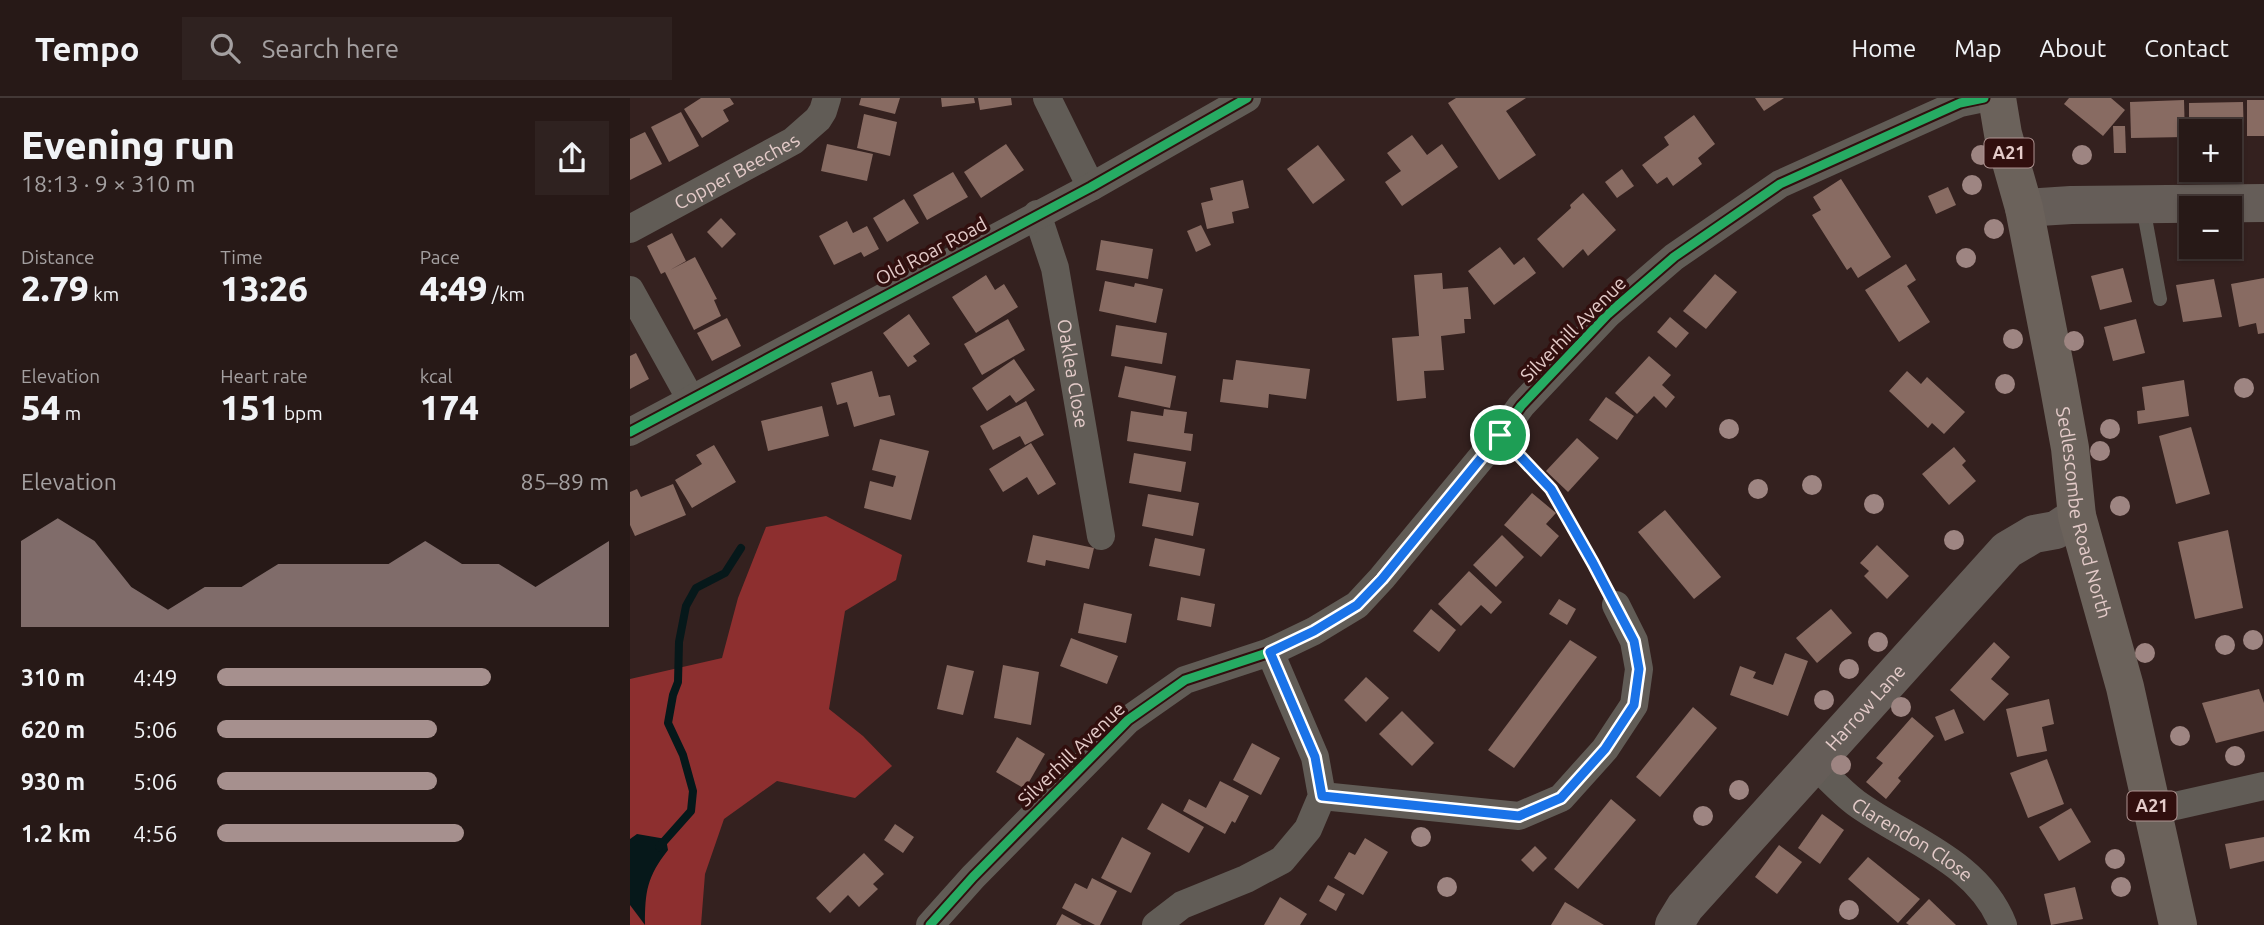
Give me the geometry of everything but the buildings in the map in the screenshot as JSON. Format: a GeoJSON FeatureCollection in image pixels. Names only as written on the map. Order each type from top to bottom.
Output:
{"type":"FeatureCollection","features":[{"type":"Feature","properties":{"kind":"highway","name":"Sedlescombe Road North"},"geometry":{"type":"LineString","coordinates":[[1997,98],[2003,134],[2024,208],[2070,448],[2077,516],[2125,687],[2178,925]]}},
{"type":"Feature","properties":{"kind":"street","name":"Copper Beeches"},"geometry":{"type":"LineString","coordinates":[[630,229],[793,141],[818,119],[827,98]]}},
{"type":"Feature","properties":{"kind":"street"},"geometry":{"type":"LineString","coordinates":[[1047,98],[1091,187]]}},
{"type":"Feature","properties":{"kind":"street","name":"Old Roar Road"},"geometry":{"type":"LineString","coordinates":[[630,432],[1091,187],[1247,98]]}},
{"type":"Feature","properties":{"kind":"street","name":"Silverhill Avenue"},"geometry":{"type":"LineString","coordinates":[[930,925],[1000,848],[1128,720],[1185,680],[1270,652],[1314,631],[1357,605],[1382,579],[1521,406],[1608,314],[1674,257],[1780,184],[1960,103],[1984,98]]}},
{"type":"Feature","properties":{"kind":"street"},"geometry":{"type":"LineString","coordinates":[[2024,208],[2264,203]]}},
{"type":"Feature","properties":{"kind":"street","name":"Oaklea Close"},"geometry":{"type":"LineString","coordinates":[[1037,214],[1055,268],[1101,536]]}},
{"type":"Feature","properties":{"kind":"street"},"geometry":{"type":"LineString","coordinates":[[630,290],[690,398]]}},
{"type":"Feature","properties":{"kind":"street","name":"Harrow Lane"},"geometry":{"type":"LineString","coordinates":[[1674,925],[1685,907],[2007,550],[2034,534],[2056,530],[2077,516]]}},
{"type":"Feature","properties":{"kind":"street"},"geometry":{"type":"LineString","coordinates":[[1322,796],[1519,816],[1561,798],[1605,749],[1634,705],[1639,669],[1634,641],[1616,606]]}},
{"type":"Feature","properties":{"kind":"street"},"geometry":{"type":"LineString","coordinates":[[1156,925],[1182,905],[1246,879],[1282,860],[1308,829],[1322,796],[1315,757],[1270,652]]}},
{"type":"Feature","properties":{"kind":"street","name":"Clarendon Close"},"geometry":{"type":"LineString","coordinates":[[1813,763],[1855,802],[1932,848],[1969,876],[1985,894],[2003,925]]}},
{"type":"Feature","properties":{"kind":"street"},"geometry":{"type":"LineString","coordinates":[[2153,811],[2264,786]]}},
{"type":"Feature","properties":{"kind":"lane"},"geometry":{"type":"LineString","coordinates":[[2142,205],[2160,299]]}},
{"type":"Feature","properties":{"kind":"path"},"geometry":{"type":"LineString","coordinates":[[1500,435],[1551,489],[1616,606]]}},
{"type":"Feature","properties":{"kind":"shaded area"},"geometry":{"type":"Polygon","coordinates":[[[826,516],[902,555],[896,580],[845,611],[829,709],[863,736],[892,766],[855,798],[777,781],[724,819],[705,874],[701,925],[630,925],[630,679],[722,658],[738,598],[766,527],[826,516]]]}},
{"type":"Feature","properties":{"kind":"shaded area"},"geometry":{"type":"Polygon","coordinates":[[[637,834],[666,839],[668,850],[651,877],[645,925],[630,905],[630,839],[637,834]]]}},
{"type":"Feature","properties":{"kind":"waterway"},"geometry":{"type":"LineString","coordinates":[[659,847],[691,811],[693,791],[683,755],[668,723],[678,682],[679,642],[686,606],[696,588],[725,573],[741,548]]}},
{"type":"Feature","properties":{"kind":"cycle path"},"geometry":{"type":"LineString","coordinates":[[630,432],[1091,187],[1247,98]]}},
{"type":"Feature","properties":{"kind":"cycle path"},"geometry":{"type":"LineString","coordinates":[[930,925],[973,877],[1128,720],[1185,680],[1270,652],[1314,631],[1357,605],[1500,435],[1521,406],[1608,314],[1674,257],[1780,184],[1960,103],[1984,98]]}},
{"type":"Feature","properties":{"kind":"route"},"geometry":{"type":"LineString","coordinates":[[1500,435],[1551,489],[1634,641],[1639,669],[1634,705],[1605,749],[1561,798],[1519,816],[1322,796],[1315,757],[1270,652],[1314,631],[1357,605],[1382,579],[1500,435]]}}]}
